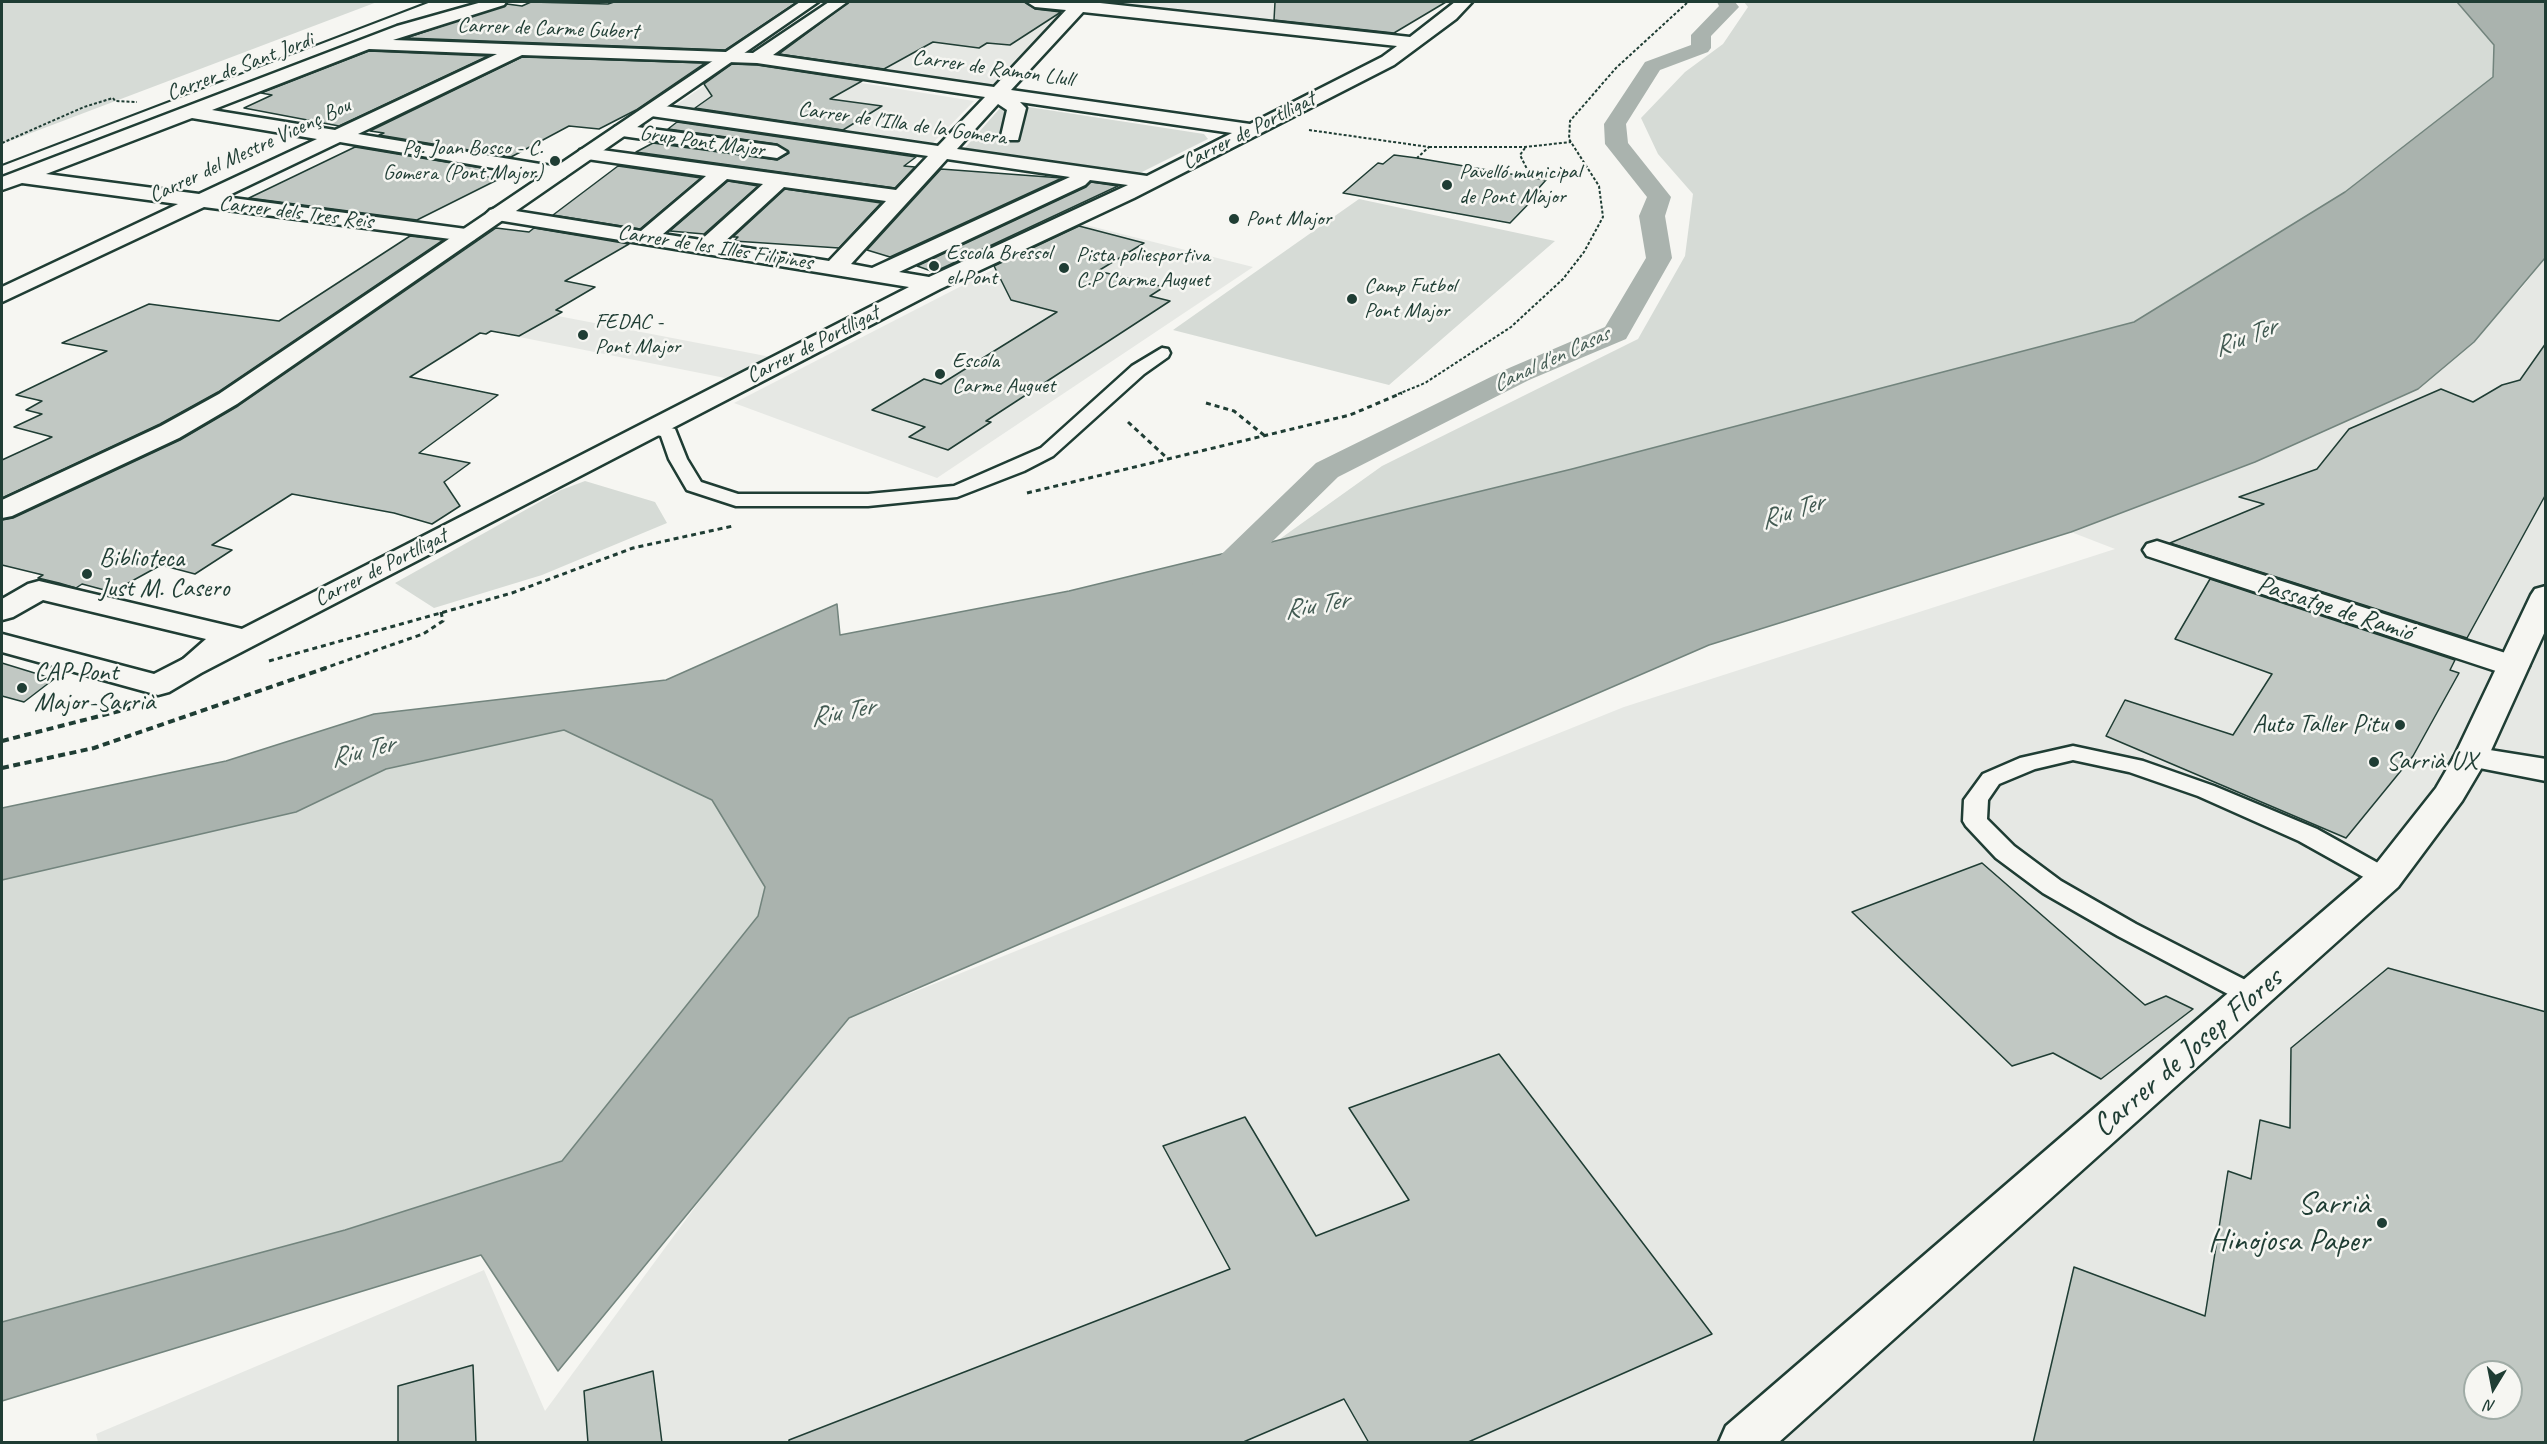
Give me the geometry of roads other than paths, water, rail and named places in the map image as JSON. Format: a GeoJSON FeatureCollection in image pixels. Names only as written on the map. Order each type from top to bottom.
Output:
{"type":"FeatureCollection","features":[{"type":"Feature","properties":{"kind":"street","name":"Carrer de Sant Jordi"},"geometry":{"type":"LineString","coordinates":[[10,180],[423,23],[498,2]]}},
{"type":"Feature","properties":{"kind":"street"},"geometry":{"type":"LineString","coordinates":[[2,510],[201,416],[810,2]]}},
{"type":"Feature","properties":{"kind":"street"},"geometry":{"type":"LineString","coordinates":[[757,58],[839,2]]}},
{"type":"Feature","properties":{"kind":"street"},"geometry":{"type":"LineString","coordinates":[[1035,2],[1081,4],[1414,43]]}},
{"type":"Feature","properties":{"kind":"street","name":"Carrer de Portlligat"},"geometry":{"type":"LineString","coordinates":[[2,643],[158,685],[190,666],[655,429],[932,284],[1146,182],[1388,60],[1414,43],[1464,2]]}},
{"type":"Feature","properties":{"kind":"street"},"geometry":{"type":"LineString","coordinates":[[835,268],[898,197],[942,154],[995,94],[1081,4]]}},
{"type":"Feature","properties":{"kind":"street","name":"Carrer de Carme Gubert"},"geometry":{"type":"LineString","coordinates":[[367,44],[728,58]]}},
{"type":"Feature","properties":{"kind":"street","name":"Carrer del Mestre Vicenç Bou"},"geometry":{"type":"LineString","coordinates":[[2,295],[520,50]]}},
{"type":"Feature","properties":{"kind":"street","name":"Carrer de Ramon Llull"},"geometry":{"type":"LineString","coordinates":[[728,58],[757,58],[1251,130]]}},
{"type":"Feature","properties":{"kind":"street"},"geometry":{"type":"LineString","coordinates":[[995,94],[1017,108],[1011,136]]}},
{"type":"Feature","properties":{"kind":"street","name":"Carrer de l'Illa de la Gomera"},"geometry":{"type":"LineString","coordinates":[[651,110],[1146,182]]}},
{"type":"Feature","properties":{"kind":"street"},"geometry":{"type":"LineString","coordinates":[[191,112],[558,173]]}},
{"type":"Feature","properties":{"kind":"street","name":"Grup Pont Major"},"geometry":{"type":"LineString","coordinates":[[622,131],[791,154]]}},
{"type":"Feature","properties":{"kind":"street","name":"Grup Pont Major"},"geometry":{"type":"LineString","coordinates":[[749,176],[791,154],[805,133]]}},
{"type":"Feature","properties":{"kind":"street","name":"Grup Pont Major"},"geometry":{"type":"LineString","coordinates":[[587,154],[898,197]]}},
{"type":"Feature","properties":{"kind":"street"},"geometry":{"type":"LineString","coordinates":[[903,168],[923,171]]}},
{"type":"Feature","properties":{"kind":"street","name":"Grup Pont Major"},"geometry":{"type":"LineString","coordinates":[[647,237],[723,172]]}},
{"type":"Feature","properties":{"kind":"street"},"geometry":{"type":"LineString","coordinates":[[876,274],[1078,181],[1085,174]]}},
{"type":"Feature","properties":{"kind":"street","name":"Carrer dels Tres Reis"},"geometry":{"type":"LineString","coordinates":[[10,180],[202,200],[466,235]]}},
{"type":"Feature","properties":{"kind":"street","name":"Grup Pont Major"},"geometry":{"type":"LineString","coordinates":[[707,246],[780,180]]}},
{"type":"Feature","properties":{"kind":"street","name":"Carrer de les Illes Filipines"},"geometry":{"type":"LineString","coordinates":[[497,214],[932,284]]}},
{"type":"Feature","properties":{"kind":"street","name":"Passatge de Ramió"},"geometry":{"type":"LineString","coordinates":[[2157,550],[2513,666]]}},
{"type":"Feature","properties":{"kind":"street"},"geometry":{"type":"LineString","coordinates":[[2,610],[39,590],[231,636],[190,666]]}},
{"type":"Feature","properties":{"kind":"street","name":"Carrer de Josep Flores"},"geometry":{"type":"LineString","coordinates":[[1744,1443],[2254,996],[2385,878],[2450,793],[2471,757],[2546,595]]}},
{"type":"Feature","properties":{"kind":"street"},"geometry":{"type":"LineString","coordinates":[[2471,757],[2546,770]]}},
{"type":"Feature","properties":{"kind":"lane"},"geometry":{"type":"LineString","coordinates":[[655,429],[669,433],[678,459],[694,486],[736,500],[868,500],[957,491],[1017,467],[1047,452],[1138,370],[1162,353]]}},
{"type":"Feature","properties":{"kind":"lane"},"geometry":{"type":"LineString","coordinates":[[2254,996],[2117,925],[2052,887],[2005,852],[1975,821],[1976,800],[1991,779],[2028,763],[2073,753],[2135,766],[2206,791],[2308,835],[2385,878]]}},
{"type":"Feature","properties":{"kind":"water","name":"Riu Ter"},"geometry":{"type":"Polygon","coordinates":[[[2457,2],[2545,2],[2545,258],[2474,342],[2418,389],[2255,462],[2071,532],[1709,645],[849,1018],[558,1371],[481,1255],[2,1401],[2,1322],[345,1230],[562,1161],[758,916],[765,887],[712,800],[564,730],[386,769],[296,812],[2,880],[2,808],[226,761],[374,714],[666,680],[837,604],[840,635],[1069,591],[1572,469],[2134,322],[2345,192],[2493,77],[2494,45],[2457,2]]]}},
{"type":"Feature","properties":{"kind":"waterway","name":"Canal d'en Casas"},"geometry":{"type":"LineString","coordinates":[[1210,584],[1327,470],[1519,374],[1616,333],[1659,258],[1652,216],[1659,197],[1617,144],[1615,124],[1652,66],[1701,48],[1701,35],[1729,7],[1726,2]]}},
{"type":"Feature","properties":{"kind":"railway"},"geometry":{"type":"LineString","coordinates":[[2,165],[428,2]]}},
{"type":"Feature","properties":{"kind":"place","name":"Pg. Joan Bosco - C. Gomera (Pont Major)"},"geometry":{"type":"Point","coordinates":[555,161]}},
{"type":"Feature","properties":{"kind":"place","name":"Pavelló municipal de Pont Major"},"geometry":{"type":"Point","coordinates":[1447,185]}},
{"type":"Feature","properties":{"kind":"place","name":"Pont Major"},"geometry":{"type":"Point","coordinates":[1234,219]}},
{"type":"Feature","properties":{"kind":"place","name":"Escola Bressol el Pont"},"geometry":{"type":"Point","coordinates":[934,266]}},
{"type":"Feature","properties":{"kind":"place","name":"Pista poliesportiva C.P Carme Auguet"},"geometry":{"type":"Point","coordinates":[1064,268]}},
{"type":"Feature","properties":{"kind":"place","name":"Camp Futbol Pont Major"},"geometry":{"type":"Point","coordinates":[1352,299]}},
{"type":"Feature","properties":{"kind":"place","name":"FEDAC - Pont Major"},"geometry":{"type":"Point","coordinates":[583,335]}},
{"type":"Feature","properties":{"kind":"place","name":"Escola Carme Auguet"},"geometry":{"type":"Point","coordinates":[940,374]}},
{"type":"Feature","properties":{"kind":"place","name":"Biblioteca Just M. Casero"},"geometry":{"type":"Point","coordinates":[87,574]}},
{"type":"Feature","properties":{"kind":"place","name":"CAP Pont Major-Sarrià"},"geometry":{"type":"Point","coordinates":[22,688]}},
{"type":"Feature","properties":{"kind":"place","name":"Auto Taller Pitu"},"geometry":{"type":"Point","coordinates":[2400,725]}},
{"type":"Feature","properties":{"kind":"place","name":"Sarrià UX"},"geometry":{"type":"Point","coordinates":[2374,762]}},
{"type":"Feature","properties":{"kind":"place","name":"Sarrià Hinojosa Paper"},"geometry":{"type":"Point","coordinates":[2382,1223]}}]}
